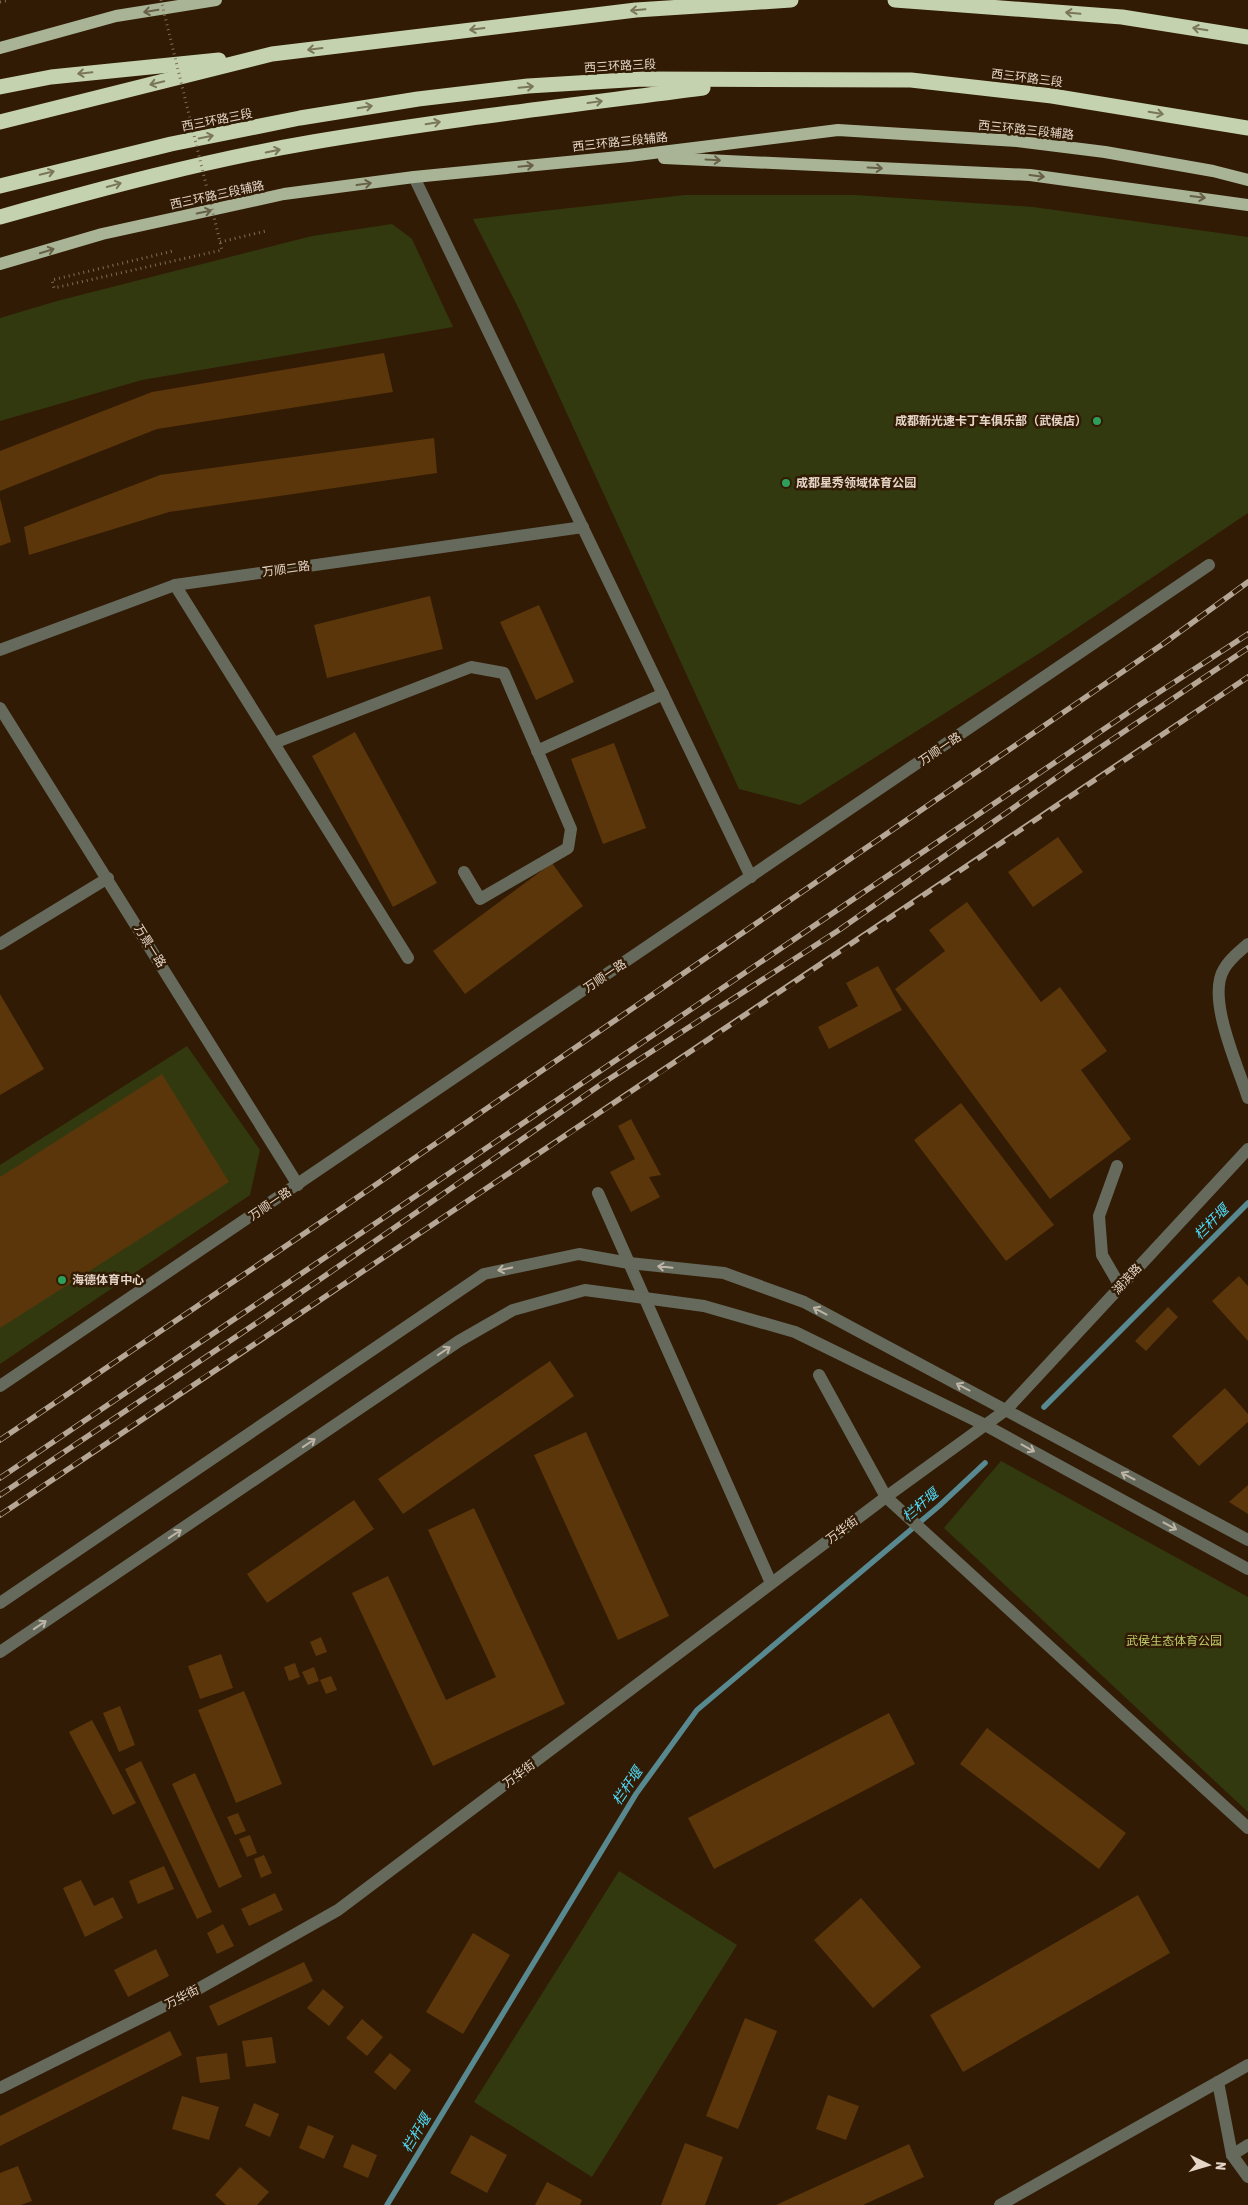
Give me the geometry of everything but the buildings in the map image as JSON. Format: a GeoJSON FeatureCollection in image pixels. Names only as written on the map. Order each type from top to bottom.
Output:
{"type":"FeatureCollection","features":[{"type":"Feature","properties":{"kind":"highway"},"geometry":{"type":"LineString","coordinates":[[0,86],[51,77],[272,54],[636,10],[791,0]]}},
{"type":"Feature","properties":{"kind":"highway"},"geometry":{"type":"LineString","coordinates":[[895,0],[1122,17],[1248,37]]}},
{"type":"Feature","properties":{"kind":"highway"},"geometry":{"type":"LineString","coordinates":[[0,122],[272,54]]}},
{"type":"Feature","properties":{"kind":"highway","name":"西三环路三段"},"geometry":{"type":"LineString","coordinates":[[0,186],[171,144],[300,118],[418,99],[528,86],[643,79],[756,81],[911,80],[1052,96],[1248,128]]}},
{"type":"Feature","properties":{"kind":"highway"},"geometry":{"type":"LineString","coordinates":[[0,217],[123,183],[312,142],[445,122],[756,81]]}},
{"type":"Feature","properties":{"kind":"main road"},"geometry":{"type":"LineString","coordinates":[[0,48],[116,16],[216,0]]}},
{"type":"Feature","properties":{"kind":"main road","name":"西三环路三段辅路"},"geometry":{"type":"LineString","coordinates":[[0,264],[102,234],[275,196],[414,177],[629,156],[838,130],[1017,141],[1115,154],[1213,171],[1248,180]]}},
{"type":"Feature","properties":{"kind":"main road"},"geometry":{"type":"LineString","coordinates":[[629,156],[1030,175],[1248,205]]}},
{"type":"Feature","properties":{"kind":"street"},"geometry":{"type":"LineString","coordinates":[[414,177],[751,878]]}},
{"type":"Feature","properties":{"kind":"street","name":"万顺二路"},"geometry":{"type":"LineString","coordinates":[[0,650],[175,584],[583,526]]}},
{"type":"Feature","properties":{"kind":"street","name":"万顺一路"},"geometry":{"type":"LineString","coordinates":[[0,1386],[751,878],[1209,565]]}},
{"type":"Feature","properties":{"kind":"street"},"geometry":{"type":"LineString","coordinates":[[175,584],[408,958]]}},
{"type":"Feature","properties":{"kind":"street"},"geometry":{"type":"LineString","coordinates":[[274,743],[471,666],[504,673],[571,829],[568,848],[480,900],[464,872]]}},
{"type":"Feature","properties":{"kind":"street"},"geometry":{"type":"LineString","coordinates":[[537,751],[663,694]]}},
{"type":"Feature","properties":{"kind":"street","name":"万景一路"},"geometry":{"type":"LineString","coordinates":[[0,708],[108,878],[298,1185]]}},
{"type":"Feature","properties":{"kind":"street"},"geometry":{"type":"LineString","coordinates":[[0,944],[108,878]]}},
{"type":"Feature","properties":{"kind":"street"},"geometry":{"type":"LineString","coordinates":[[1248,944],[1232,956],[1223,970],[1218,986],[1218,1004],[1248,1098]]}},
{"type":"Feature","properties":{"kind":"street","name":"湖滨路"},"geometry":{"type":"LineString","coordinates":[[1006,1410],[1248,1149]]}},
{"type":"Feature","properties":{"kind":"street"},"geometry":{"type":"LineString","coordinates":[[1117,1166],[1099,1216],[1102,1255],[1120,1286]]}},
{"type":"Feature","properties":{"kind":"street"},"geometry":{"type":"LineString","coordinates":[[598,1193],[771,1583]]}},
{"type":"Feature","properties":{"kind":"street"},"geometry":{"type":"LineString","coordinates":[[0,1603],[484,1274],[579,1254],[629,1263],[724,1273],[804,1302],[1248,1540]]}},
{"type":"Feature","properties":{"kind":"street"},"geometry":{"type":"LineString","coordinates":[[0,1652],[451,1347],[513,1310],[585,1290],[704,1306],[795,1332],[985,1424],[1248,1569]]}},
{"type":"Feature","properties":{"kind":"street"},"geometry":{"type":"LineString","coordinates":[[819,1375],[886,1496],[1248,1828]]}},
{"type":"Feature","properties":{"kind":"street","name":"万华街"},"geometry":{"type":"LineString","coordinates":[[0,2088],[198,1990],[338,1910],[886,1496],[1006,1410]]}},
{"type":"Feature","properties":{"kind":"street"},"geometry":{"type":"LineString","coordinates":[[1000,2205],[1248,2065]]}},
{"type":"Feature","properties":{"kind":"street"},"geometry":{"type":"LineString","coordinates":[[1218,2082],[1232,2155],[1248,2178]]}},
{"type":"Feature","properties":{"kind":"street"},"geometry":{"type":"LineString","coordinates":[[1232,2155],[1248,2145]]}},
{"type":"Feature","properties":{"kind":"path"},"geometry":{"type":"LineString","coordinates":[[0,2],[9,0]]}},
{"type":"Feature","properties":{"kind":"path"},"geometry":{"type":"LineString","coordinates":[[161,0],[222,250],[54,288],[52,280],[173,251]]}},
{"type":"Feature","properties":{"kind":"path"},"geometry":{"type":"LineString","coordinates":[[220,242],[266,231]]}},
{"type":"Feature","properties":{"kind":"green space"},"geometry":{"type":"Polygon","coordinates":[[[685,195],[855,195],[1033,207],[1248,237],[1248,513],[1043,651],[800,805],[739,789],[519,309],[473,219],[685,195]]]}},
{"type":"Feature","properties":{"kind":"green space"},"geometry":{"type":"Polygon","coordinates":[[[392,224],[412,239],[453,327],[142,380],[0,421],[0,318],[57,301],[312,236],[392,224]]]}},
{"type":"Feature","properties":{"kind":"green space","name":"海德体育中心"},"geometry":{"type":"Polygon","coordinates":[[[187,1046],[260,1150],[250,1195],[0,1364],[0,1165],[187,1046]]]}},
{"type":"Feature","properties":{"kind":"green space","name":"武侯生态体育公园"},"geometry":{"type":"Polygon","coordinates":[[[1001,1461],[1248,1597],[1248,1812],[944,1528],[1001,1461]]]}},
{"type":"Feature","properties":{"kind":"green space"},"geometry":{"type":"Polygon","coordinates":[[[619,1871],[737,1945],[592,2177],[474,2102],[619,1871]]]}},
{"type":"Feature","properties":{"kind":"waterway","name":"栏杆堰"},"geometry":{"type":"LineString","coordinates":[[1044,1407],[1248,1203]]}},
{"type":"Feature","properties":{"kind":"waterway","name":"栏杆堰"},"geometry":{"type":"LineString","coordinates":[[387,2205],[636,1794],[697,1710],[939,1506],[985,1463]]}},
{"type":"Feature","properties":{"kind":"railway"},"geometry":{"type":"LineString","coordinates":[[0,1440],[336,1212],[1163,644],[1248,582]]}},
{"type":"Feature","properties":{"kind":"railway"},"geometry":{"type":"LineString","coordinates":[[0,1478],[1141,704],[1248,634]]}},
{"type":"Feature","properties":{"kind":"railway"},"geometry":{"type":"LineString","coordinates":[[0,1495],[267,1316],[603,1083],[839,930],[1073,766],[1248,648]]}},
{"type":"Feature","properties":{"kind":"railway"},"geometry":{"type":"LineString","coordinates":[[0,1515],[1248,677]]}},
{"type":"Feature","properties":{"kind":"place","name":"成都新光速卡丁车俱乐部（武侯店）"},"geometry":{"type":"Point","coordinates":[1097,421]}},
{"type":"Feature","properties":{"kind":"place","name":"成都星秀领域体育公园"},"geometry":{"type":"Point","coordinates":[786,483]}},
{"type":"Feature","properties":{"kind":"place","name":"海德体育中心"},"geometry":{"type":"Point","coordinates":[62,1280]}}]}
